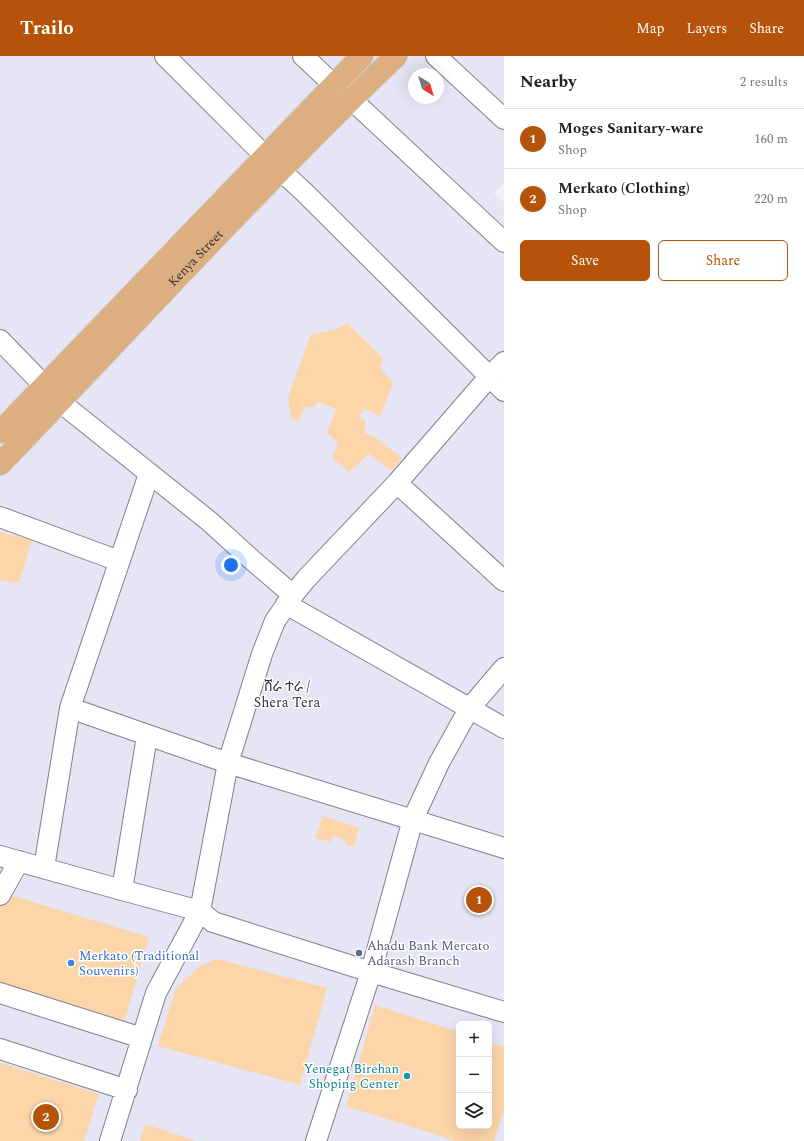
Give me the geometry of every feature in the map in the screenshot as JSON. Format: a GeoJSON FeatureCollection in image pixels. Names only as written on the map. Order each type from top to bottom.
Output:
{"type":"FeatureCollection","features":[{"type":"Feature","properties":{"kind":"main road"},"geometry":{"type":"LineString","coordinates":[[0,432],[44,387],[273,164],[334,85],[362,56]]}},
{"type":"Feature","properties":{"kind":"main road","name":"Kenya Street"},"geometry":{"type":"LineString","coordinates":[[0,464],[60,402],[273,164],[351,99],[396,56]]}},
{"type":"Feature","properties":{"kind":"street"},"geometry":{"type":"LineString","coordinates":[[165,56],[504,391]]}},
{"type":"Feature","properties":{"kind":"street"},"geometry":{"type":"LineString","coordinates":[[303,56],[334,85]]}},
{"type":"Feature","properties":{"kind":"street"},"geometry":{"type":"LineString","coordinates":[[436,56],[504,119]]}},
{"type":"Feature","properties":{"kind":"street"},"geometry":{"type":"LineString","coordinates":[[351,99],[504,242]]}},
{"type":"Feature","properties":{"kind":"street"},"geometry":{"type":"LineString","coordinates":[[0,340],[60,402],[209,521],[251,559],[290,599],[468,709],[504,728]]}},
{"type":"Feature","properties":{"kind":"street"},"geometry":{"type":"LineString","coordinates":[[110,1141],[156,993],[200,911],[228,763],[262,654],[275,621],[290,599],[504,362]]}},
{"type":"Feature","properties":{"kind":"street"},"geometry":{"type":"LineString","coordinates":[[44,868],[70,708],[149,474]]}},
{"type":"Feature","properties":{"kind":"street"},"geometry":{"type":"LineString","coordinates":[[396,483],[504,581]]}},
{"type":"Feature","properties":{"kind":"street"},"geometry":{"type":"LineString","coordinates":[[0,516],[120,561]]}},
{"type":"Feature","properties":{"kind":"street"},"geometry":{"type":"LineString","coordinates":[[316,1141],[371,972],[413,819],[439,764],[468,709],[504,668]]}},
{"type":"Feature","properties":{"kind":"street"},"geometry":{"type":"LineString","coordinates":[[70,708],[228,763],[504,848]]}},
{"type":"Feature","properties":{"kind":"street"},"geometry":{"type":"LineString","coordinates":[[122,890],[147,736]]}},
{"type":"Feature","properties":{"kind":"street"},"geometry":{"type":"LineString","coordinates":[[0,856],[200,911],[213,922],[504,1012]]}},
{"type":"Feature","properties":{"kind":"street"},"geometry":{"type":"LineString","coordinates":[[0,895],[19,861]]}},
{"type":"Feature","properties":{"kind":"street"},"geometry":{"type":"LineString","coordinates":[[0,993],[142,1038]]}},
{"type":"Feature","properties":{"kind":"street"},"geometry":{"type":"LineString","coordinates":[[0,1049],[127,1090]]}},
{"type":"Feature","properties":{"kind":"shaded area"},"geometry":{"type":"Polygon","coordinates":[[[0,56],[504,56],[504,183],[494,193],[504,202],[504,1141],[0,1141],[0,445],[232,206],[49,390],[0,340],[0,56]]]}},
{"type":"Feature","properties":{"kind":"shaded area"},"geometry":{"type":"Polygon","coordinates":[[[0,344],[47,392],[0,439],[0,344]]]}},
{"type":"Feature","properties":{"kind":"building"},"geometry":{"type":"Polygon","coordinates":[[[347,323],[383,358],[380,368],[393,383],[380,417],[364,408],[359,418],[366,421],[365,433],[375,437],[402,458],[392,471],[369,454],[349,472],[332,458],[338,442],[327,433],[336,409],[318,402],[313,408],[306,406],[298,421],[291,419],[288,397],[311,334],[336,330],[347,323]]]}},
{"type":"Feature","properties":{"kind":"building"},"geometry":{"type":"Polygon","coordinates":[[[0,532],[32,540],[19,583],[0,580],[0,532]]]}},
{"type":"Feature","properties":{"kind":"building"},"geometry":{"type":"Polygon","coordinates":[[[323,816],[359,828],[354,847],[345,844],[346,841],[333,835],[330,842],[315,839],[323,816]]]}},
{"type":"Feature","properties":{"kind":"building","name":"Merkato (Traditional Souvenirs)"},"geometry":{"type":"Polygon","coordinates":[[[0,892],[149,937],[123,1026],[0,988],[0,892]]]}},
{"type":"Feature","properties":{"kind":"building"},"geometry":{"type":"Polygon","coordinates":[[[217,959],[327,988],[300,1085],[158,1046],[175,990],[201,965],[217,959]]]}},
{"type":"Feature","properties":{"kind":"building","name":"Yenegat Birehan Shoping Center"},"geometry":{"type":"Polygon","coordinates":[[[375,1005],[456,1031],[456,1129],[492,1129],[492,1043],[504,1047],[504,1110],[494,1141],[456,1141],[346,1106],[375,1005]]]}},
{"type":"Feature","properties":{"kind":"building"},"geometry":{"type":"Polygon","coordinates":[[[0,1063],[99,1094],[84,1141],[0,1141],[0,1063]]]}},
{"type":"Feature","properties":{"kind":"building"},"geometry":{"type":"Polygon","coordinates":[[[145,1124],[196,1141],[140,1141],[145,1124]]]}},
{"type":"Feature","properties":{"kind":"place","name":"Moges Sanitary-ware"},"geometry":{"type":"Point","coordinates":[479,900]}},
{"type":"Feature","properties":{"kind":"place","name":"Ahadu Bank Mercato Adarash Branch"},"geometry":{"type":"Point","coordinates":[359,953]}},
{"type":"Feature","properties":{"kind":"place","name":"Merkato (Traditional Souvenirs)"},"geometry":{"type":"Point","coordinates":[71,963]}},
{"type":"Feature","properties":{"kind":"place","name":"Yenegat Birehan Shoping Center"},"geometry":{"type":"Point","coordinates":[407,1076]}},
{"type":"Feature","properties":{"kind":"place","name":"Merkato (Clothing)"},"geometry":{"type":"Point","coordinates":[46,1117]}},
{"type":"Feature","properties":{"kind":"district","name":"ሸራ ተራ / Shera Tera"},"geometry":{"type":"Point","coordinates":[287,694]}}]}
